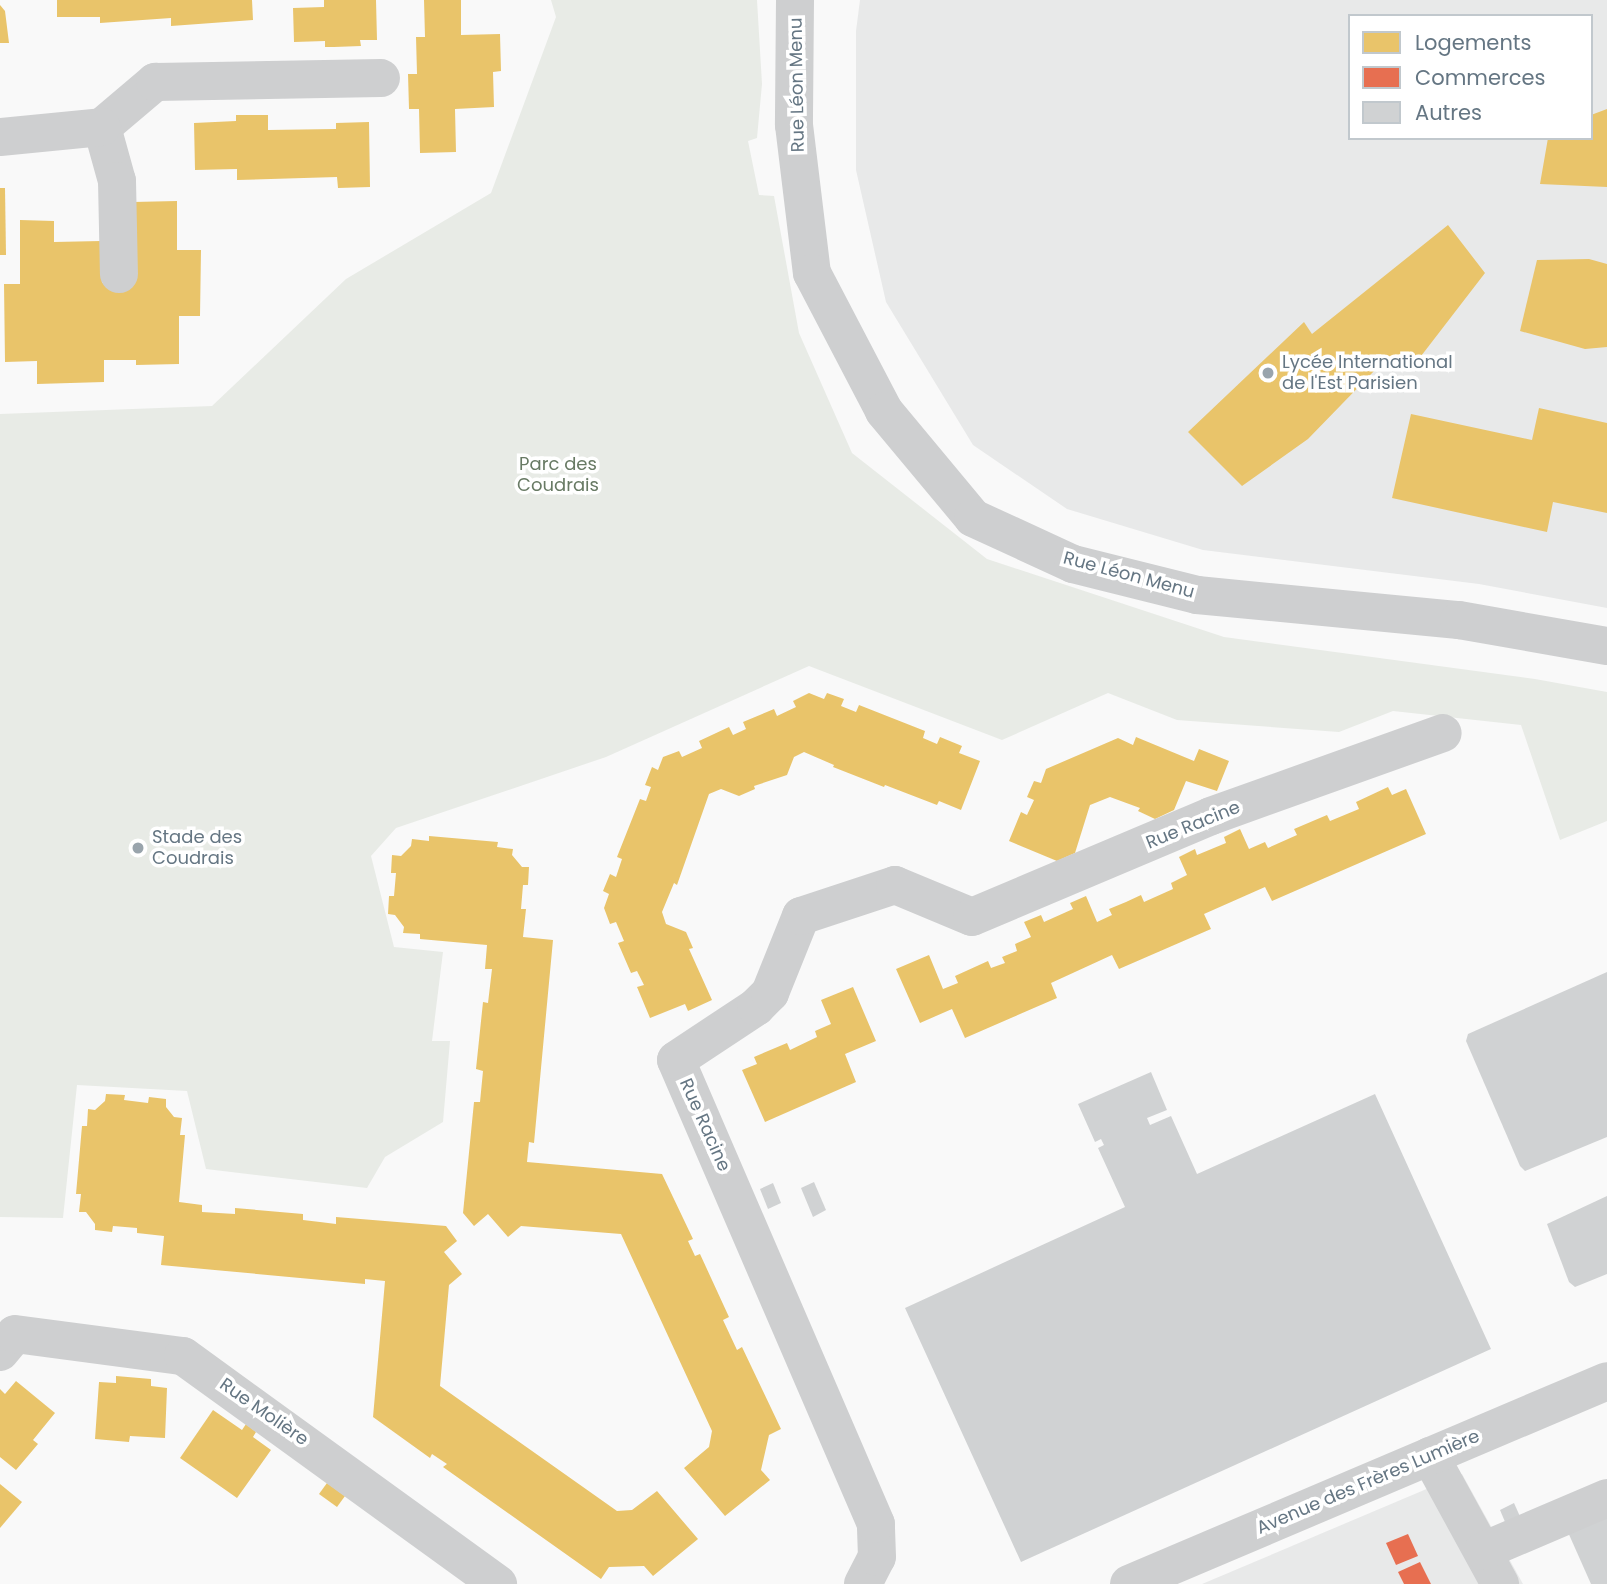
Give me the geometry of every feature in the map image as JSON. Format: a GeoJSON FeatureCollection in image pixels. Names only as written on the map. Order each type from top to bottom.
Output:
{"type":"FeatureCollection","features":[{"type":"Feature","properties":{"kind":"street","name":"Rue Léon Menu"},"geometry":{"type":"LineString","coordinates":[[795,0],[794,125],[812,273],[884,411],[973,518],[1073,564],[1197,595],[1459,620],[1607,646]]}},
{"type":"Feature","properties":{"kind":"street"},"geometry":{"type":"LineString","coordinates":[[0,137],[102,127],[155,82],[381,78]]}},
{"type":"Feature","properties":{"kind":"street"},"geometry":{"type":"LineString","coordinates":[[102,127],[117,181],[119,274]]}},
{"type":"Feature","properties":{"kind":"street","name":"Rue Racine"},"geometry":{"type":"LineString","coordinates":[[863,1584],[877,1557],[876,1524],[676,1060],[756,1007],[770,993],[801,916],[895,885],[972,917],[1211,816],[1443,733]]}},
{"type":"Feature","properties":{"kind":"street","name":"Rue Molière"},"geometry":{"type":"LineString","coordinates":[[0,1352],[15,1334],[183,1356],[498,1584]]}},
{"type":"Feature","properties":{"kind":"street","name":"Avenue des Frères Lumière"},"geometry":{"type":"LineString","coordinates":[[1129,1584],[1607,1381]]}},
{"type":"Feature","properties":{"kind":"street"},"geometry":{"type":"LineString","coordinates":[[1430,1456],[1492,1568],[1607,1499]]}},
{"type":"Feature","properties":{"kind":"shaded area","name":"Lycée International de l'Est Parisien"},"geometry":{"type":"Polygon","coordinates":[[[860,0],[1607,0],[1607,608],[1479,584],[1203,550],[1067,509],[973,445],[886,302],[856,170],[856,31],[860,0]]]}},
{"type":"Feature","properties":{"kind":"shaded area"},"geometry":{"type":"Polygon","coordinates":[[[1462,1474],[1523,1584],[1202,1584],[1462,1474]]]}},
{"type":"Feature","properties":{"kind":"green space","name":"Parc des Coudrais"},"geometry":{"type":"Polygon","coordinates":[[[551,0],[757,0],[762,84],[757,138],[748,141],[759,195],[774,196],[799,333],[852,453],[987,559],[1224,637],[1535,679],[1607,692],[1607,821],[1560,840],[1521,725],[1393,711],[1339,732],[1177,720],[1108,693],[1002,740],[809,666],[606,757],[396,828],[371,856],[394,947],[443,952],[432,1041],[450,1041],[443,1122],[385,1157],[367,1188],[206,1169],[187,1091],[77,1085],[63,1218],[0,1217],[0,414],[212,406],[346,279],[491,193],[556,17],[551,0]]]}},
{"type":"Feature","properties":{"kind":"building: Logements"},"geometry":{"type":"Polygon","coordinates":[[[57,0],[252,0],[253,20],[171,26],[171,18],[100,23],[100,17],[57,17],[57,0]]]}},
{"type":"Feature","properties":{"kind":"building: Logements"},"geometry":{"type":"Polygon","coordinates":[[[324,0],[376,0],[377,40],[360,40],[361,46],[334,47],[325,47],[325,41],[294,42],[293,8],[324,7],[324,0]]]}},
{"type":"Feature","properties":{"kind":"building: Logements"},"geometry":{"type":"Polygon","coordinates":[[[424,0],[461,0],[461,35],[500,34],[501,71],[493,72],[494,107],[455,109],[456,152],[420,153],[419,109],[409,109],[408,74],[417,74],[416,37],[425,37],[424,0]]]}},
{"type":"Feature","properties":{"kind":"building: Logements"},"geometry":{"type":"Polygon","coordinates":[[[0,5],[5,11],[9,43],[0,43],[0,5]]]}},
{"type":"Feature","properties":{"kind":"building: Logements"},"geometry":{"type":"Polygon","coordinates":[[[1607,109],[1607,187],[1540,184],[1548,140],[1593,140],[1593,114],[1607,109]]]}},
{"type":"Feature","properties":{"kind":"building: Logements"},"geometry":{"type":"Polygon","coordinates":[[[236,115],[268,115],[268,130],[336,129],[336,123],[369,122],[370,187],[338,188],[337,177],[237,180],[237,169],[195,170],[194,123],[236,121],[236,115]]]}},
{"type":"Feature","properties":{"kind":"building: Logements"},"geometry":{"type":"Polygon","coordinates":[[[0,188],[5,188],[6,255],[0,255],[0,188]]]}},
{"type":"Feature","properties":{"kind":"building: Logements"},"geometry":{"type":"Polygon","coordinates":[[[177,201],[177,250],[201,250],[200,316],[179,316],[179,364],[136,365],[136,360],[104,360],[104,382],[37,384],[37,361],[5,362],[4,284],[20,284],[20,220],[54,221],[54,242],[101,241],[102,283],[133,283],[133,202],[177,201]]]}},
{"type":"Feature","properties":{"kind":"building: Logements"},"geometry":{"type":"Polygon","coordinates":[[[1448,225],[1485,273],[1418,360],[1375,370],[1308,439],[1242,486],[1188,432],[1304,322],[1312,334],[1448,225]]]}},
{"type":"Feature","properties":{"kind":"building: Logements"},"geometry":{"type":"Polygon","coordinates":[[[1589,259],[1607,264],[1607,347],[1585,349],[1520,331],[1537,260],[1589,259]]]}},
{"type":"Feature","properties":{"kind":"building: Logements"},"geometry":{"type":"Polygon","coordinates":[[[1539,408],[1607,423],[1607,513],[1553,502],[1547,532],[1392,498],[1411,414],[1532,440],[1539,408]]]}},
{"type":"Feature","properties":{"kind":"building: Logements"},"geometry":{"type":"Polygon","coordinates":[[[809,693],[824,699],[827,693],[844,699],[841,706],[856,712],[859,705],[925,731],[923,738],[937,744],[940,737],[962,746],[959,753],[980,761],[961,810],[939,801],[937,805],[885,785],[884,787],[833,767],[834,765],[804,752],[794,757],[787,775],[754,786],[755,789],[739,796],[721,789],[709,794],[677,885],[674,883],[662,912],[666,924],[686,932],[693,948],[689,949],[712,1000],[688,1011],[685,1004],[650,1018],[637,987],[644,985],[637,971],[631,973],[618,943],[624,941],[616,922],[610,924],[604,908],[609,894],[603,891],[610,874],[616,877],[622,859],[617,857],[640,799],[646,801],[651,787],[645,785],[652,767],[658,770],[663,757],[679,751],[682,757],[702,748],[699,741],[729,727],[733,735],[746,729],[743,722],[774,709],[777,716],[796,707],[793,701],[809,693]]]}},
{"type":"Feature","properties":{"kind":"building: Logements"},"geometry":{"type":"Polygon","coordinates":[[[1136,737],[1194,761],[1199,749],[1229,761],[1217,791],[1186,781],[1174,810],[1155,819],[1138,811],[1140,808],[1110,797],[1090,805],[1075,853],[1057,861],[1009,841],[1021,812],[1027,815],[1034,800],[1027,797],[1034,781],[1041,783],[1046,769],[1118,738],[1133,745],[1136,737]]]}},
{"type":"Feature","properties":{"kind":"building: Logements"},"geometry":{"type":"Polygon","coordinates":[[[1388,787],[1392,795],[1406,789],[1426,834],[1272,901],[1265,887],[1204,914],[1211,929],[1119,969],[1112,955],[1051,983],[1057,998],[965,1038],[952,1009],[920,1023],[896,969],[929,955],[943,989],[958,983],[955,976],[988,961],[991,968],[1005,963],[1002,957],[1017,951],[1015,944],[1031,937],[1024,922],[1041,915],[1044,922],[1073,909],[1070,903],[1086,896],[1097,922],[1112,915],[1109,909],[1141,895],[1144,902],[1173,889],[1171,883],[1187,875],[1179,857],[1195,849],[1197,855],[1226,843],[1224,837],[1240,829],[1249,849],[1265,842],[1268,848],[1297,835],[1294,829],[1327,815],[1330,821],[1359,809],[1356,802],[1388,787]]]}},
{"type":"Feature","properties":{"kind":"building: Logements"},"geometry":{"type":"Polygon","coordinates":[[[429,836],[498,842],[497,847],[513,849],[512,855],[522,867],[529,867],[528,885],[523,885],[521,909],[526,909],[523,937],[553,940],[534,1143],[529,1142],[527,1162],[662,1174],[693,1239],[688,1241],[695,1256],[700,1254],[729,1317],[723,1320],[737,1350],[742,1347],[781,1429],[769,1435],[761,1470],[770,1480],[725,1516],[684,1468],[709,1447],[712,1431],[621,1234],[521,1226],[508,1237],[488,1214],[474,1226],[463,1213],[474,1102],[480,1102],[483,1071],[476,1069],[483,1002],[488,1003],[492,969],[485,969],[487,945],[420,939],[420,934],[403,933],[404,927],[395,915],[388,914],[389,896],[394,896],[396,873],[391,873],[392,855],[401,856],[411,846],[412,839],[429,841],[429,836]]]}},
{"type":"Feature","properties":{"kind":"building: Logements"},"geometry":{"type":"Polygon","coordinates":[[[853,987],[876,1041],[845,1054],[856,1082],[765,1122],[742,1070],[757,1064],[754,1057],[787,1043],[790,1050],[817,1037],[815,1031],[831,1024],[821,1000],[853,987]]]}},
{"type":"Feature","properties":{"kind":"building: Logements"},"geometry":{"type":"Polygon","coordinates":[[[106,1094],[125,1095],[124,1100],[148,1103],[149,1097],[166,1099],[166,1107],[174,1117],[182,1118],[180,1135],[185,1135],[179,1202],[202,1205],[202,1212],[235,1214],[235,1208],[303,1214],[303,1220],[336,1224],[336,1217],[446,1226],[457,1241],[444,1252],[462,1274],[449,1285],[440,1386],[617,1511],[632,1510],[657,1491],[698,1539],[653,1576],[644,1566],[609,1567],[601,1579],[443,1467],[447,1464],[432,1454],[430,1458],[373,1417],[385,1281],[365,1279],[365,1284],[161,1265],[164,1236],[137,1233],[137,1228],[113,1226],[112,1232],[95,1230],[95,1224],[86,1212],[79,1212],[81,1194],[76,1194],[82,1126],[87,1126],[88,1109],[95,1110],[105,1101],[106,1094]]]}},
{"type":"Feature","properties":{"kind":"building: Logements"},"geometry":{"type":"Polygon","coordinates":[[[116,1376],[151,1379],[151,1386],[167,1388],[165,1438],[130,1436],[129,1442],[95,1439],[99,1382],[116,1383],[116,1376]]]}},
{"type":"Feature","properties":{"kind":"building: Logements"},"geometry":{"type":"Polygon","coordinates":[[[16,1381],[55,1413],[33,1440],[38,1444],[16,1470],[0,1457],[0,1389],[5,1394],[16,1381]]]}},
{"type":"Feature","properties":{"kind":"building: Logements"},"geometry":{"type":"Polygon","coordinates":[[[213,1410],[242,1430],[246,1424],[256,1432],[253,1437],[271,1450],[237,1498],[180,1458],[213,1410]]]}},
{"type":"Feature","properties":{"kind":"building: Logements"},"geometry":{"type":"Polygon","coordinates":[[[327,1483],[345,1496],[337,1507],[319,1494],[327,1483]]]}},
{"type":"Feature","properties":{"kind":"building: Logements"},"geometry":{"type":"Polygon","coordinates":[[[0,1484],[22,1502],[0,1528],[0,1484]]]}},
{"type":"Feature","properties":{"kind":"building: Commerces"},"geometry":{"type":"Polygon","coordinates":[[[1408,1534],[1418,1556],[1396,1565],[1386,1543],[1408,1534]]]}},
{"type":"Feature","properties":{"kind":"building: Commerces"},"geometry":{"type":"Polygon","coordinates":[[[1420,1562],[1431,1584],[1404,1584],[1398,1572],[1420,1562]]]}},
{"type":"Feature","properties":{"kind":"building: Autres"},"geometry":{"type":"Polygon","coordinates":[[[1607,972],[1607,1137],[1525,1171],[1520,1166],[1466,1041],[1468,1034],[1607,972]]]}},
{"type":"Feature","properties":{"kind":"building: Autres"},"geometry":{"type":"Polygon","coordinates":[[[1151,1072],[1167,1110],[1147,1118],[1150,1125],[1171,1116],[1197,1174],[1375,1094],[1491,1349],[1021,1562],[905,1308],[1125,1207],[1098,1148],[1104,1145],[1101,1139],[1095,1142],[1078,1104],[1151,1072]]]}},
{"type":"Feature","properties":{"kind":"building: Autres"},"geometry":{"type":"Polygon","coordinates":[[[814,1182],[826,1210],[813,1217],[801,1188],[814,1182]]]}},
{"type":"Feature","properties":{"kind":"building: Autres"},"geometry":{"type":"Polygon","coordinates":[[[773,1183],[781,1203],[768,1209],[760,1189],[773,1183]]]}},
{"type":"Feature","properties":{"kind":"building: Autres"},"geometry":{"type":"Polygon","coordinates":[[[1607,1196],[1607,1274],[1575,1287],[1569,1282],[1547,1224],[1607,1196]]]}},
{"type":"Feature","properties":{"kind":"building: Autres"},"geometry":{"type":"Polygon","coordinates":[[[1514,1503],[1526,1530],[1511,1536],[1500,1510],[1514,1503]]]}},
{"type":"Feature","properties":{"kind":"building: Autres"},"geometry":{"type":"Polygon","coordinates":[[[1607,1513],[1607,1584],[1591,1584],[1567,1530],[1607,1513]]]}},
{"type":"Feature","properties":{"kind":"place","name":"Lycée International de l'Est Parisien"},"geometry":{"type":"Point","coordinates":[1268,373]}},
{"type":"Feature","properties":{"kind":"place","name":"Stade des Coudrais"},"geometry":{"type":"Point","coordinates":[138,848]}}]}
